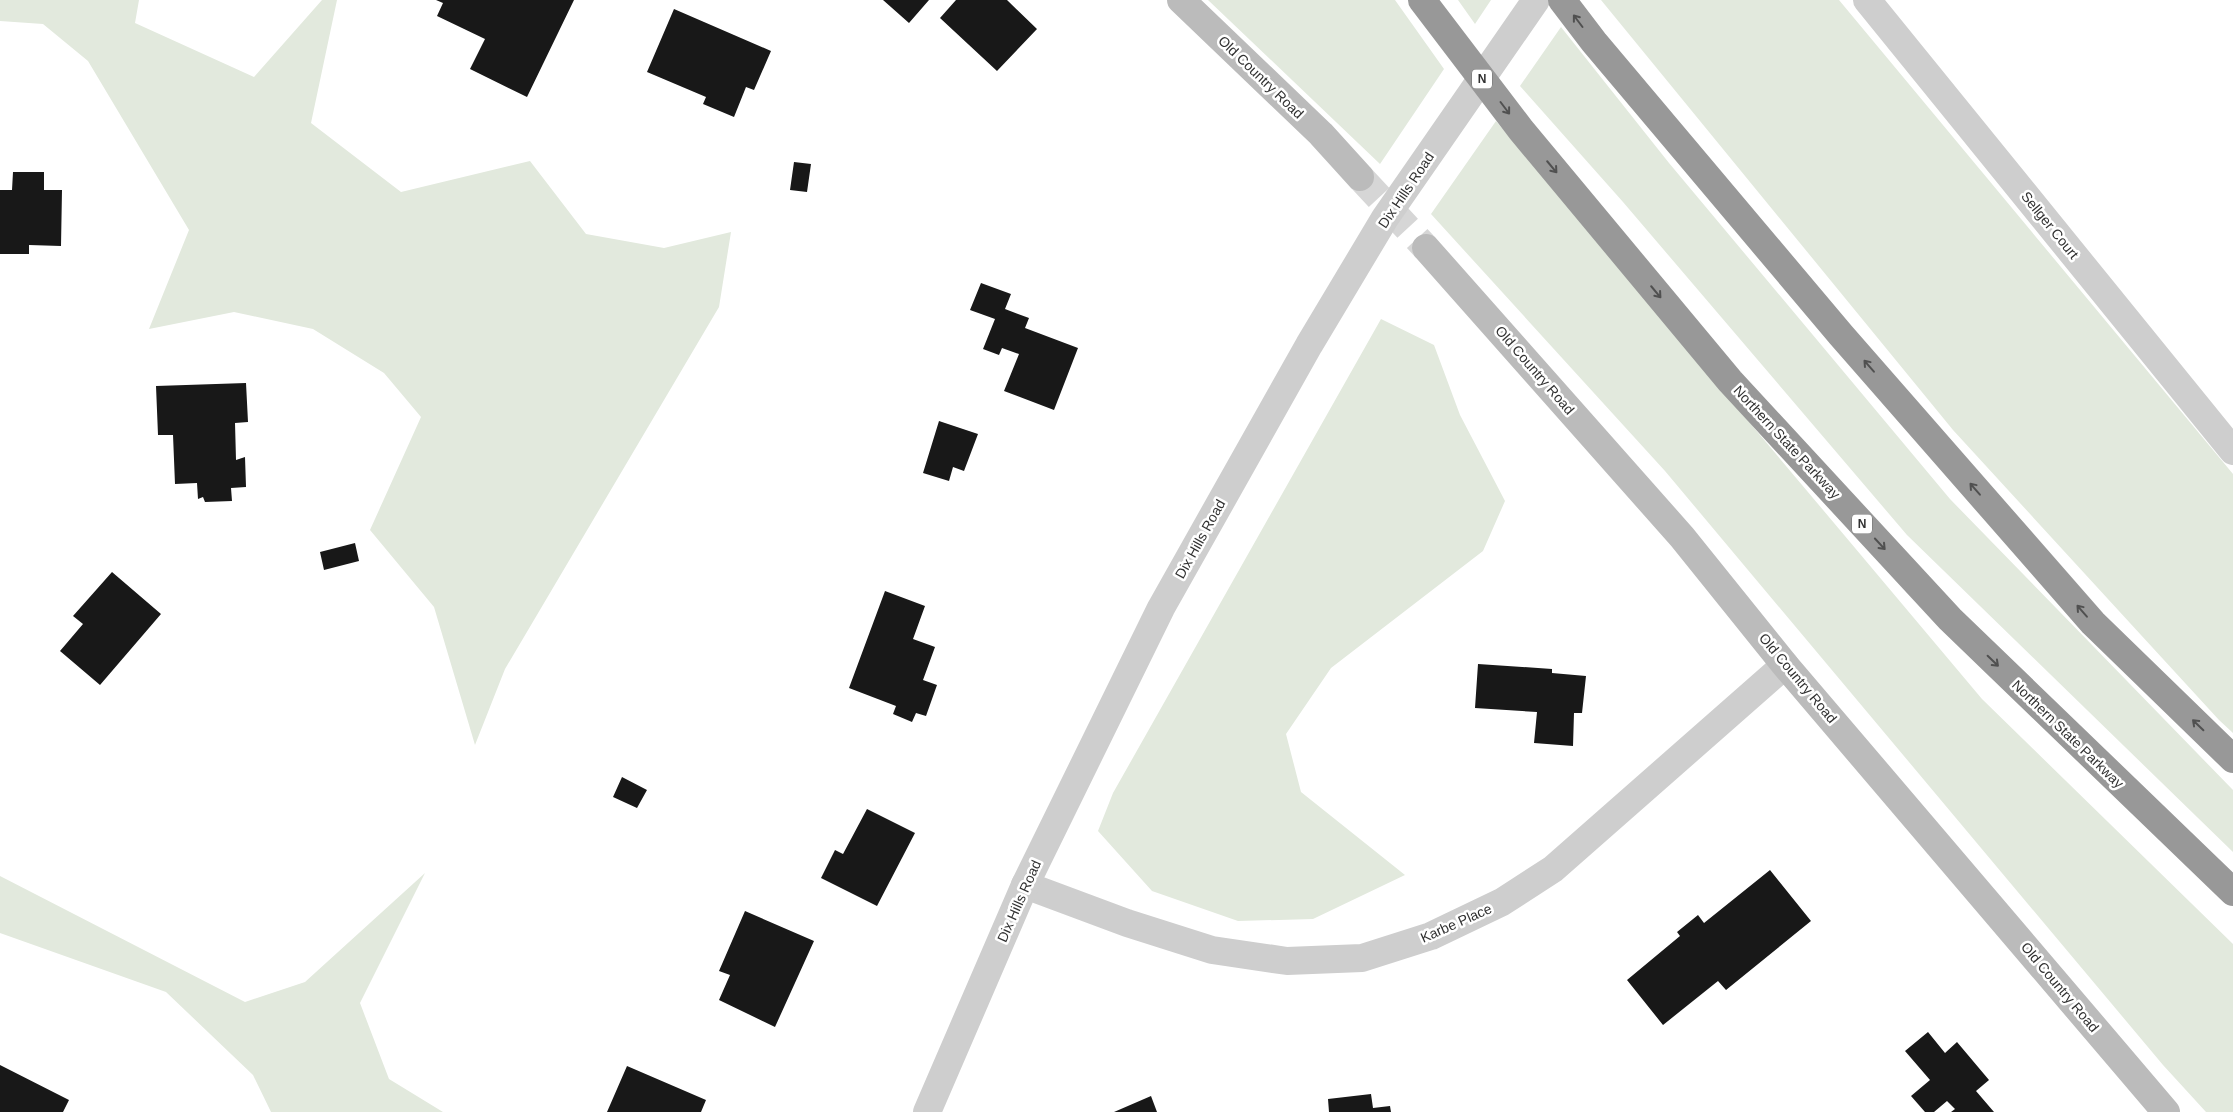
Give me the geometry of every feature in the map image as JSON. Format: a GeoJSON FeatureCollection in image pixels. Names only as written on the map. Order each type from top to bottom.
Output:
{"type":"FeatureCollection","features":[{"type":"Feature","properties":{"kind":"highway","name":"Northern State Parkway"},"geometry":{"type":"LineString","coordinates":[[1422,0],[1521,130],[1730,380],[1950,619],[2233,892]]}},
{"type":"Feature","properties":{"kind":"highway"},"geometry":{"type":"LineString","coordinates":[[1562,0],[1594,42],[1841,335],[2093,623],[2233,759]]}},
{"type":"Feature","properties":{"kind":"main road","name":"Old Country Road"},"geometry":{"type":"LineString","coordinates":[[1182,0],[1321,134],[1360,177]]}},
{"type":"Feature","properties":{"kind":"main road","name":"Old Country Road"},"geometry":{"type":"LineString","coordinates":[[1426,248],[1682,537],[1785,664],[2166,1112]]}},
{"type":"Feature","properties":{"kind":"street","name":"Dix Hills Road"},"geometry":{"type":"LineString","coordinates":[[927,1112],[1025,885],[1161,608],[1309,345],[1385,218],[1536,0]]}},
{"type":"Feature","properties":{"kind":"street","name":"Sellger Court"},"geometry":{"type":"LineString","coordinates":[[1867,0],[2233,451]]}},
{"type":"Feature","properties":{"kind":"street","name":"Karbe Place"},"geometry":{"type":"LineString","coordinates":[[1025,885],[1127,923],[1212,950],[1287,961],[1362,958],[1431,936],[1502,902],[1553,869],[1785,664]]}},
{"type":"Feature","properties":{"kind":"shaded area"},"geometry":{"type":"Polygon","coordinates":[[[0,0],[139,0],[135,23],[254,77],[322,0],[337,0],[311,123],[401,192],[530,161],[586,234],[664,248],[731,232],[719,307],[505,669],[475,745],[434,607],[370,530],[421,417],[384,373],[313,329],[234,312],[149,329],[189,230],[88,61],[43,24],[0,21],[0,0]]]}},
{"type":"Feature","properties":{"kind":"shaded area"},"geometry":{"type":"Polygon","coordinates":[[[1208,0],[1395,0],[1444,69],[1380,164],[1208,0]]]}},
{"type":"Feature","properties":{"kind":"shaded area"},"geometry":{"type":"Polygon","coordinates":[[[1458,0],[1491,0],[1475,24],[1458,0]]]}},
{"type":"Feature","properties":{"kind":"shaded area"},"geometry":{"type":"Polygon","coordinates":[[[1601,0],[1839,0],[2233,474],[2233,733],[1953,430],[1601,0]]]}},
{"type":"Feature","properties":{"kind":"shaded area"},"geometry":{"type":"Polygon","coordinates":[[[1561,27],[1669,163],[1950,499],[2233,790],[2233,852],[1907,535],[1623,202],[1520,86],[1561,27]]]}},
{"type":"Feature","properties":{"kind":"shaded area"},"geometry":{"type":"Polygon","coordinates":[[[1496,121],[1982,699],[2233,944],[2233,1112],[2206,1112],[2163,1065],[1665,471],[1431,214],[1496,121]]]}},
{"type":"Feature","properties":{"kind":"shaded area"},"geometry":{"type":"Polygon","coordinates":[[[1381,319],[1434,345],[1460,415],[1505,501],[1483,551],[1331,668],[1286,734],[1301,792],[1405,875],[1313,919],[1238,921],[1152,891],[1098,831],[1113,793],[1381,319]]]}},
{"type":"Feature","properties":{"kind":"shaded area"},"geometry":{"type":"Polygon","coordinates":[[[425,873],[360,1003],[389,1079],[443,1112],[271,1112],[253,1075],[166,992],[0,933],[0,876],[245,1002],[305,982],[425,873]]]}},
{"type":"Feature","properties":{"kind":"building"},"geometry":{"type":"Polygon","coordinates":[[[436,0],[574,0],[527,97],[470,69],[485,39],[437,16],[443,3],[436,0]]]}},
{"type":"Feature","properties":{"kind":"building"},"geometry":{"type":"Polygon","coordinates":[[[883,0],[929,0],[909,23],[883,0]]]}},
{"type":"Feature","properties":{"kind":"building"},"geometry":{"type":"Polygon","coordinates":[[[956,0],[1007,0],[1037,29],[997,71],[940,18],[956,0]]]}},
{"type":"Feature","properties":{"kind":"building"},"geometry":{"type":"Polygon","coordinates":[[[674,9],[771,51],[754,90],[746,87],[734,117],[703,104],[706,97],[647,72],[674,9]]]}},
{"type":"Feature","properties":{"kind":"building"},"geometry":{"type":"Polygon","coordinates":[[[794,162],[811,164],[807,192],[790,190],[794,162]]]}},
{"type":"Feature","properties":{"kind":"building"},"geometry":{"type":"Polygon","coordinates":[[[13,172],[44,172],[44,190],[62,190],[61,246],[29,245],[29,254],[0,254],[0,190],[12,190],[13,172]]]}},
{"type":"Feature","properties":{"kind":"building"},"geometry":{"type":"Polygon","coordinates":[[[981,283],[1011,294],[1005,309],[1029,318],[1025,328],[1078,348],[1054,410],[1004,391],[1019,354],[1002,348],[999,355],[983,349],[995,319],[970,310],[981,283]]]}},
{"type":"Feature","properties":{"kind":"building"},"geometry":{"type":"Polygon","coordinates":[[[246,383],[248,422],[235,423],[236,460],[245,457],[246,487],[231,488],[232,501],[205,502],[203,497],[198,499],[197,483],[175,484],[173,435],[158,435],[156,386],[246,383]]]}},
{"type":"Feature","properties":{"kind":"building"},"geometry":{"type":"Polygon","coordinates":[[[939,421],[978,434],[964,471],[953,467],[949,481],[923,473],[939,421]]]}},
{"type":"Feature","properties":{"kind":"building"},"geometry":{"type":"Polygon","coordinates":[[[355,543],[359,561],[324,570],[320,552],[355,543]]]}},
{"type":"Feature","properties":{"kind":"building"},"geometry":{"type":"Polygon","coordinates":[[[112,572],[161,614],[100,685],[60,651],[83,624],[73,616],[112,572]]]}},
{"type":"Feature","properties":{"kind":"building"},"geometry":{"type":"Polygon","coordinates":[[[885,591],[925,606],[913,639],[935,647],[923,680],[937,685],[926,716],[916,713],[912,722],[893,714],[896,706],[849,688],[885,591]]]}},
{"type":"Feature","properties":{"kind":"building"},"geometry":{"type":"Polygon","coordinates":[[[1478,664],[1552,669],[1552,673],[1586,676],[1582,713],[1574,713],[1573,746],[1534,743],[1537,712],[1475,708],[1478,664]]]}},
{"type":"Feature","properties":{"kind":"building"},"geometry":{"type":"Polygon","coordinates":[[[622,777],[647,790],[637,808],[613,797],[622,777]]]}},
{"type":"Feature","properties":{"kind":"building"},"geometry":{"type":"Polygon","coordinates":[[[867,809],[915,833],[877,906],[821,878],[835,850],[843,854],[867,809]]]}},
{"type":"Feature","properties":{"kind":"building"},"geometry":{"type":"Polygon","coordinates":[[[1770,870],[1811,921],[1726,990],[1718,981],[1663,1025],[1627,980],[1680,936],[1677,932],[1698,915],[1704,923],[1770,870]]]}},
{"type":"Feature","properties":{"kind":"building"},"geometry":{"type":"Polygon","coordinates":[[[745,911],[814,941],[775,1027],[719,1000],[730,975],[719,971],[745,911]]]}},
{"type":"Feature","properties":{"kind":"building"},"geometry":{"type":"Polygon","coordinates":[[[1928,1032],[1945,1053],[1957,1042],[1989,1080],[1976,1091],[1994,1112],[1951,1112],[1955,1109],[1947,1101],[1934,1112],[1925,1112],[1911,1096],[1930,1080],[1905,1051],[1928,1032]]]}},
{"type":"Feature","properties":{"kind":"building"},"geometry":{"type":"Polygon","coordinates":[[[0,1065],[69,1100],[63,1112],[0,1112],[0,1065]]]}},
{"type":"Feature","properties":{"kind":"building"},"geometry":{"type":"Polygon","coordinates":[[[627,1066],[706,1100],[701,1112],[607,1112],[627,1066]]]}},
{"type":"Feature","properties":{"kind":"building"},"geometry":{"type":"Polygon","coordinates":[[[1371,1094],[1373,1108],[1390,1106],[1391,1112],[1329,1112],[1328,1099],[1371,1094]]]}},
{"type":"Feature","properties":{"kind":"building"},"geometry":{"type":"Polygon","coordinates":[[[1151,1096],[1157,1112],[1114,1112],[1151,1096]]]}},
{"type":"Feature","properties":{"kind":"tunnel"},"geometry":{"type":"LineString","coordinates":[[1360,177],[1426,248]]}}]}
